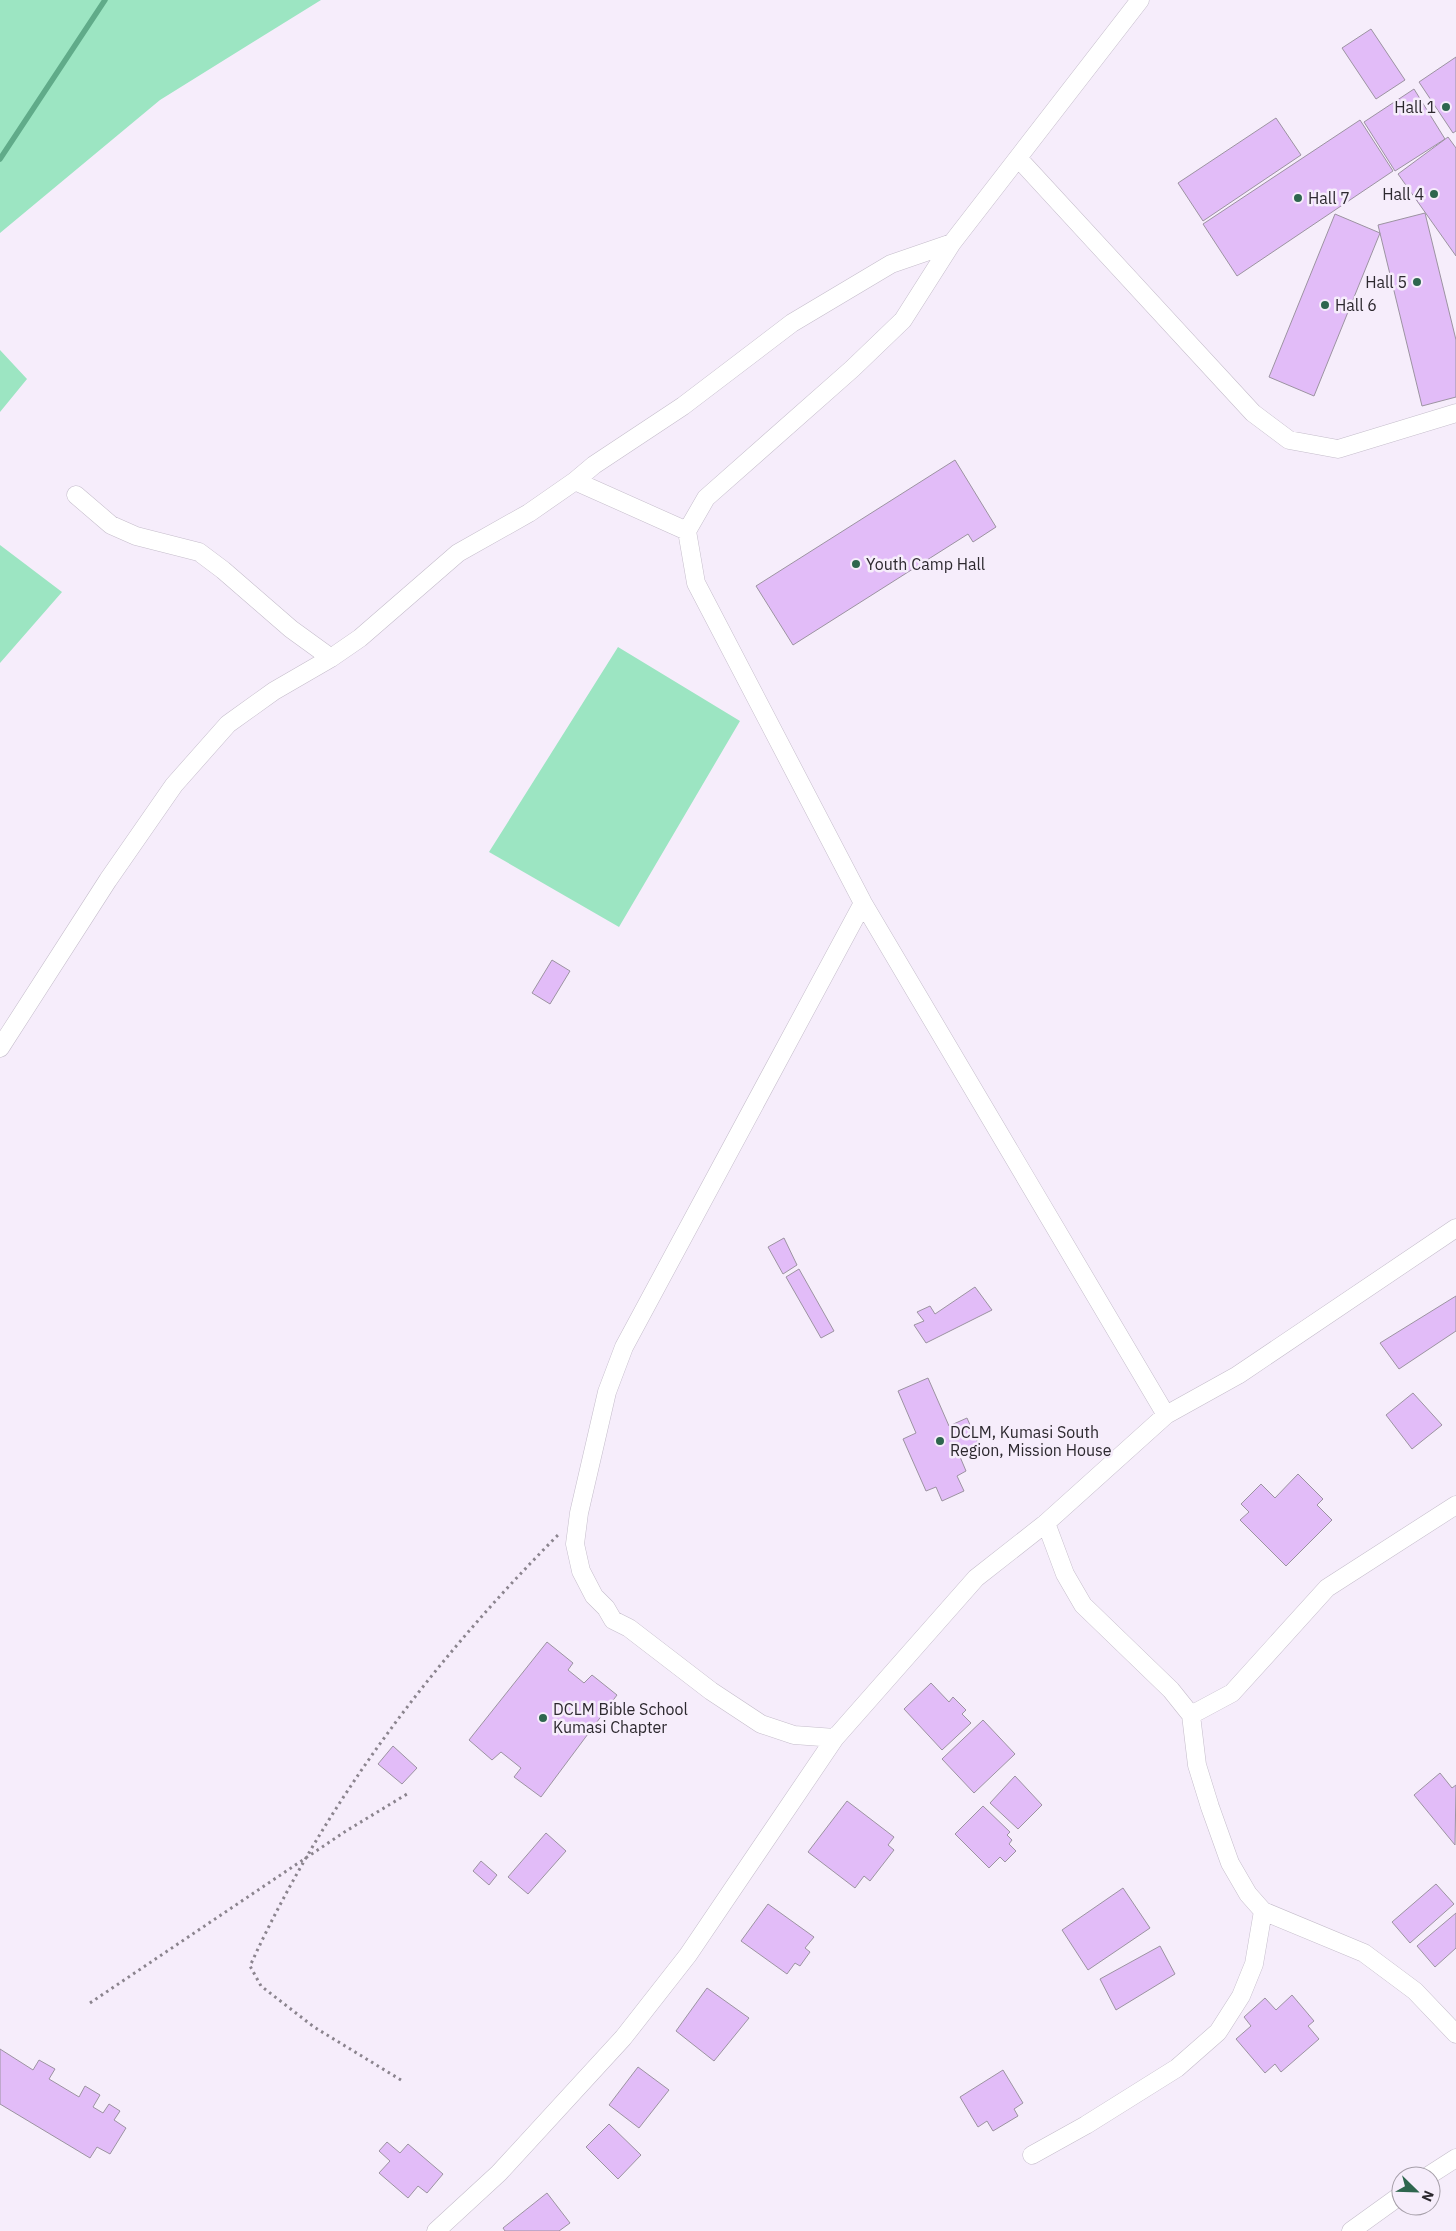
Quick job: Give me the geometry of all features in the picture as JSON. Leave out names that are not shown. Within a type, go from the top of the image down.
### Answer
[{"type":"street","points":[[1140,0],[952,243],[903,320],[852,369],[706,498],[687,531],[696,583],[863,903],[1166,1415]]},
{"type":"street","points":[[1018,158],[1253,413],[1289,440],[1338,449],[1456,412]]},
{"type":"street","points":[[0,1048],[108,880],[174,785],[228,724],[274,690],[331,658],[360,638],[458,553],[529,513],[575,481],[594,465],[683,406],[792,323],[891,264],[952,243]]},
{"type":"street","points":[[575,481],[687,531]]},
{"type":"street","points":[[76,494],[111,525],[136,536],[199,552],[223,570],[291,629],[331,658]]},
{"type":"street","points":[[835,1738],[794,1735],[761,1724],[711,1691],[629,1628],[613,1620],[606,1608],[594,1596],[581,1570],[575,1544],[579,1513],[607,1392],[624,1347],[863,903]]},
{"type":"street","points":[[436,2231],[500,2173],[623,2038],[688,1955],[835,1738],[976,1578],[1046,1523],[1166,1415],[1238,1375],[1456,1228]]},
{"type":"street","points":[[1191,1715],[1232,1693],[1327,1588],[1456,1505]]},
{"type":"street","points":[[1046,1523],[1065,1574],[1084,1605],[1171,1690],[1191,1715],[1197,1765],[1227,1853],[1248,1894],[1263,1911],[1364,1953],[1415,1990],[1456,2034]]},
{"type":"street","points":[[1032,2155],[1086,2125],[1177,2068],[1218,2032],[1241,1996],[1254,1964],[1263,1911]]},
{"type":"street","points":[[1441,2168],[1456,2158]]},
{"type":"street","points":[[1350,2231],[1391,2202]]},
{"type":"path","points":[[401,2080],[314,2027],[261,1986],[250,1966],[306,1858],[354,1779],[401,1715],[470,1630],[528,1565],[579,1513]]},
{"type":"path","points":[[90,2004],[306,1858],[407,1794]]},
{"type":"green space","points":[[0,0],[321,0],[160,100],[0,233]]},
{"type":"green space","points":[[0,350],[27,379],[0,412]]},
{"type":"green space","points":[[0,545],[62,592],[0,663]]},
{"type":"green space","points":[[618,647],[740,721],[619,927],[489,852]]},
{"type":"building","points":[[1371,29],[1405,80],[1376,99],[1342,48]]},
{"type":"building","name":"Hall 1","points":[[1456,57],[1456,131],[1453,133],[1419,82]]},
{"type":"building","points":[[1414,89],[1445,139],[1395,171],[1364,122]]},
{"type":"building","points":[[1276,118],[1301,155],[1203,221],[1178,183]]},
{"type":"building","name":"Hall 7","points":[[1360,120],[1393,171],[1237,276],[1203,224]]},
{"type":"building","name":"Hall 4","points":[[1448,137],[1456,148],[1456,256],[1398,174]]},
{"type":"building","name":"Hall 5","points":[[1425,213],[1456,340],[1456,397],[1422,406],[1378,225]]},
{"type":"building","name":"Hall 6","points":[[1335,214],[1380,233],[1314,396],[1269,377]]},
{"type":"building","name":"Youth Camp Hall","points":[[955,460],[996,527],[973,542],[968,534],[793,645],[756,586]]},
{"type":"building","points":[[552,960],[570,971],[550,1004],[532,993]]},
{"type":"building","points":[[784,1238],[797,1265],[783,1274],[768,1247]]},
{"type":"building","points":[[799,1269],[834,1331],[821,1338],[786,1277]]},
{"type":"building","points":[[975,1287],[992,1310],[926,1343],[914,1325],[924,1321],[917,1312],[930,1306],[935,1314]]},
{"type":"building","points":[[1456,1296],[1456,1331],[1399,1369],[1380,1343]]},
{"type":"building","name":"DCLM, Kumasi South Region, Mission House","points":[[928,1378],[949,1426],[967,1418],[978,1443],[958,1452],[966,1471],[957,1476],[964,1491],[942,1501],[936,1487],[926,1491],[903,1439],[916,1433],[898,1391]]},
{"type":"building","points":[[1413,1393],[1442,1425],[1412,1449],[1386,1415]]},
{"type":"building","points":[[1298,1474],[1323,1499],[1317,1505],[1332,1520],[1286,1566],[1240,1520],[1249,1512],[1241,1504],[1261,1484],[1275,1498]]},
{"type":"building","name":"DCLM Bible School Kumasi Chapter","points":[[547,1642],[573,1663],[568,1670],[584,1683],[592,1675],[617,1695],[541,1797],[514,1777],[521,1768],[501,1752],[492,1760],[469,1740]]},
{"type":"building","points":[[931,1683],[949,1702],[953,1697],[966,1710],[962,1714],[971,1723],[942,1750],[904,1709]]},
{"type":"building","points":[[983,1720],[1015,1754],[974,1793],[942,1759]]},
{"type":"building","points":[[393,1746],[417,1768],[402,1784],[378,1764]]},
{"type":"building","points":[[1440,1773],[1452,1788],[1456,1785],[1455,1845],[1414,1795]]},
{"type":"building","points":[[1015,1776],[1042,1805],[1018,1829],[990,1803]]},
{"type":"building","points":[[847,1801],[894,1837],[888,1845],[894,1850],[870,1881],[864,1876],[855,1888],[808,1852]]},
{"type":"building","points":[[983,1806],[1010,1832],[1007,1835],[1012,1840],[1009,1844],[1016,1851],[1005,1862],[1000,1857],[989,1868],[955,1834]]},
{"type":"building","points":[[546,1833],[566,1851],[528,1894],[508,1877]]},
{"type":"building","points":[[481,1861],[497,1875],[489,1885],[473,1871]]},
{"type":"building","points":[[1436,1884],[1454,1904],[1410,1943],[1392,1922]]},
{"type":"building","points":[[1123,1888],[1150,1928],[1088,1970],[1062,1930]]},
{"type":"building","points":[[768,1904],[814,1937],[805,1948],[810,1952],[800,1966],[795,1963],[787,1974],[741,1941]]},
{"type":"building","points":[[1456,1913],[1456,1948],[1435,1967],[1417,1946]]},
{"type":"building","points":[[1160,1946],[1175,1974],[1116,2010],[1100,1979]]},
{"type":"building","points":[[707,1988],[749,2018],[714,2061],[676,2031]]},
{"type":"building","points":[[1292,1995],[1314,2021],[1308,2026],[1319,2039],[1281,2072],[1275,2064],[1265,2073],[1236,2039],[1251,2026],[1244,2017],[1265,1998],[1276,2010]]},
{"type":"building","points":[[0,2049],[33,2070],[39,2060],[55,2069],[49,2079],[79,2097],[85,2086],[100,2095],[93,2107],[103,2113],[109,2104],[120,2111],[114,2120],[126,2128],[110,2154],[97,2147],[90,2158],[0,2104]]},
{"type":"building","points":[[638,2067],[669,2090],[639,2128],[609,2105]]},
{"type":"building","points":[[1003,2070],[1023,2103],[1014,2109],[1018,2116],[993,2131],[987,2121],[978,2127],[960,2097]]},
{"type":"building","points":[[609,2124],[641,2155],[618,2179],[586,2147]]},
{"type":"building","points":[[387,2142],[400,2153],[408,2144],[443,2174],[427,2193],[418,2186],[408,2198],[379,2173],[390,2161],[379,2151]]},
{"type":"building","points":[[547,2193],[570,2223],[559,2231],[505,2231],[503,2228]]},
{"type":"waterway","points":[[0,159],[105,0]]},
{"type":"place","name":"Hall 1","points":[[1446,107]]},
{"type":"place","name":"Hall 4","points":[[1434,194]]},
{"type":"place","name":"Hall 7","points":[[1298,198]]},
{"type":"place","name":"Hall 5","points":[[1417,282]]},
{"type":"place","name":"Hall 6","points":[[1325,305]]},
{"type":"place","name":"Youth Camp Hall","points":[[856,564]]},
{"type":"place","name":"DCLM, Kumasi South Region, Mission House","points":[[940,1441]]},
{"type":"place","name":"DCLM Bible School Kumasi Chapter","points":[[543,1718]]}]
